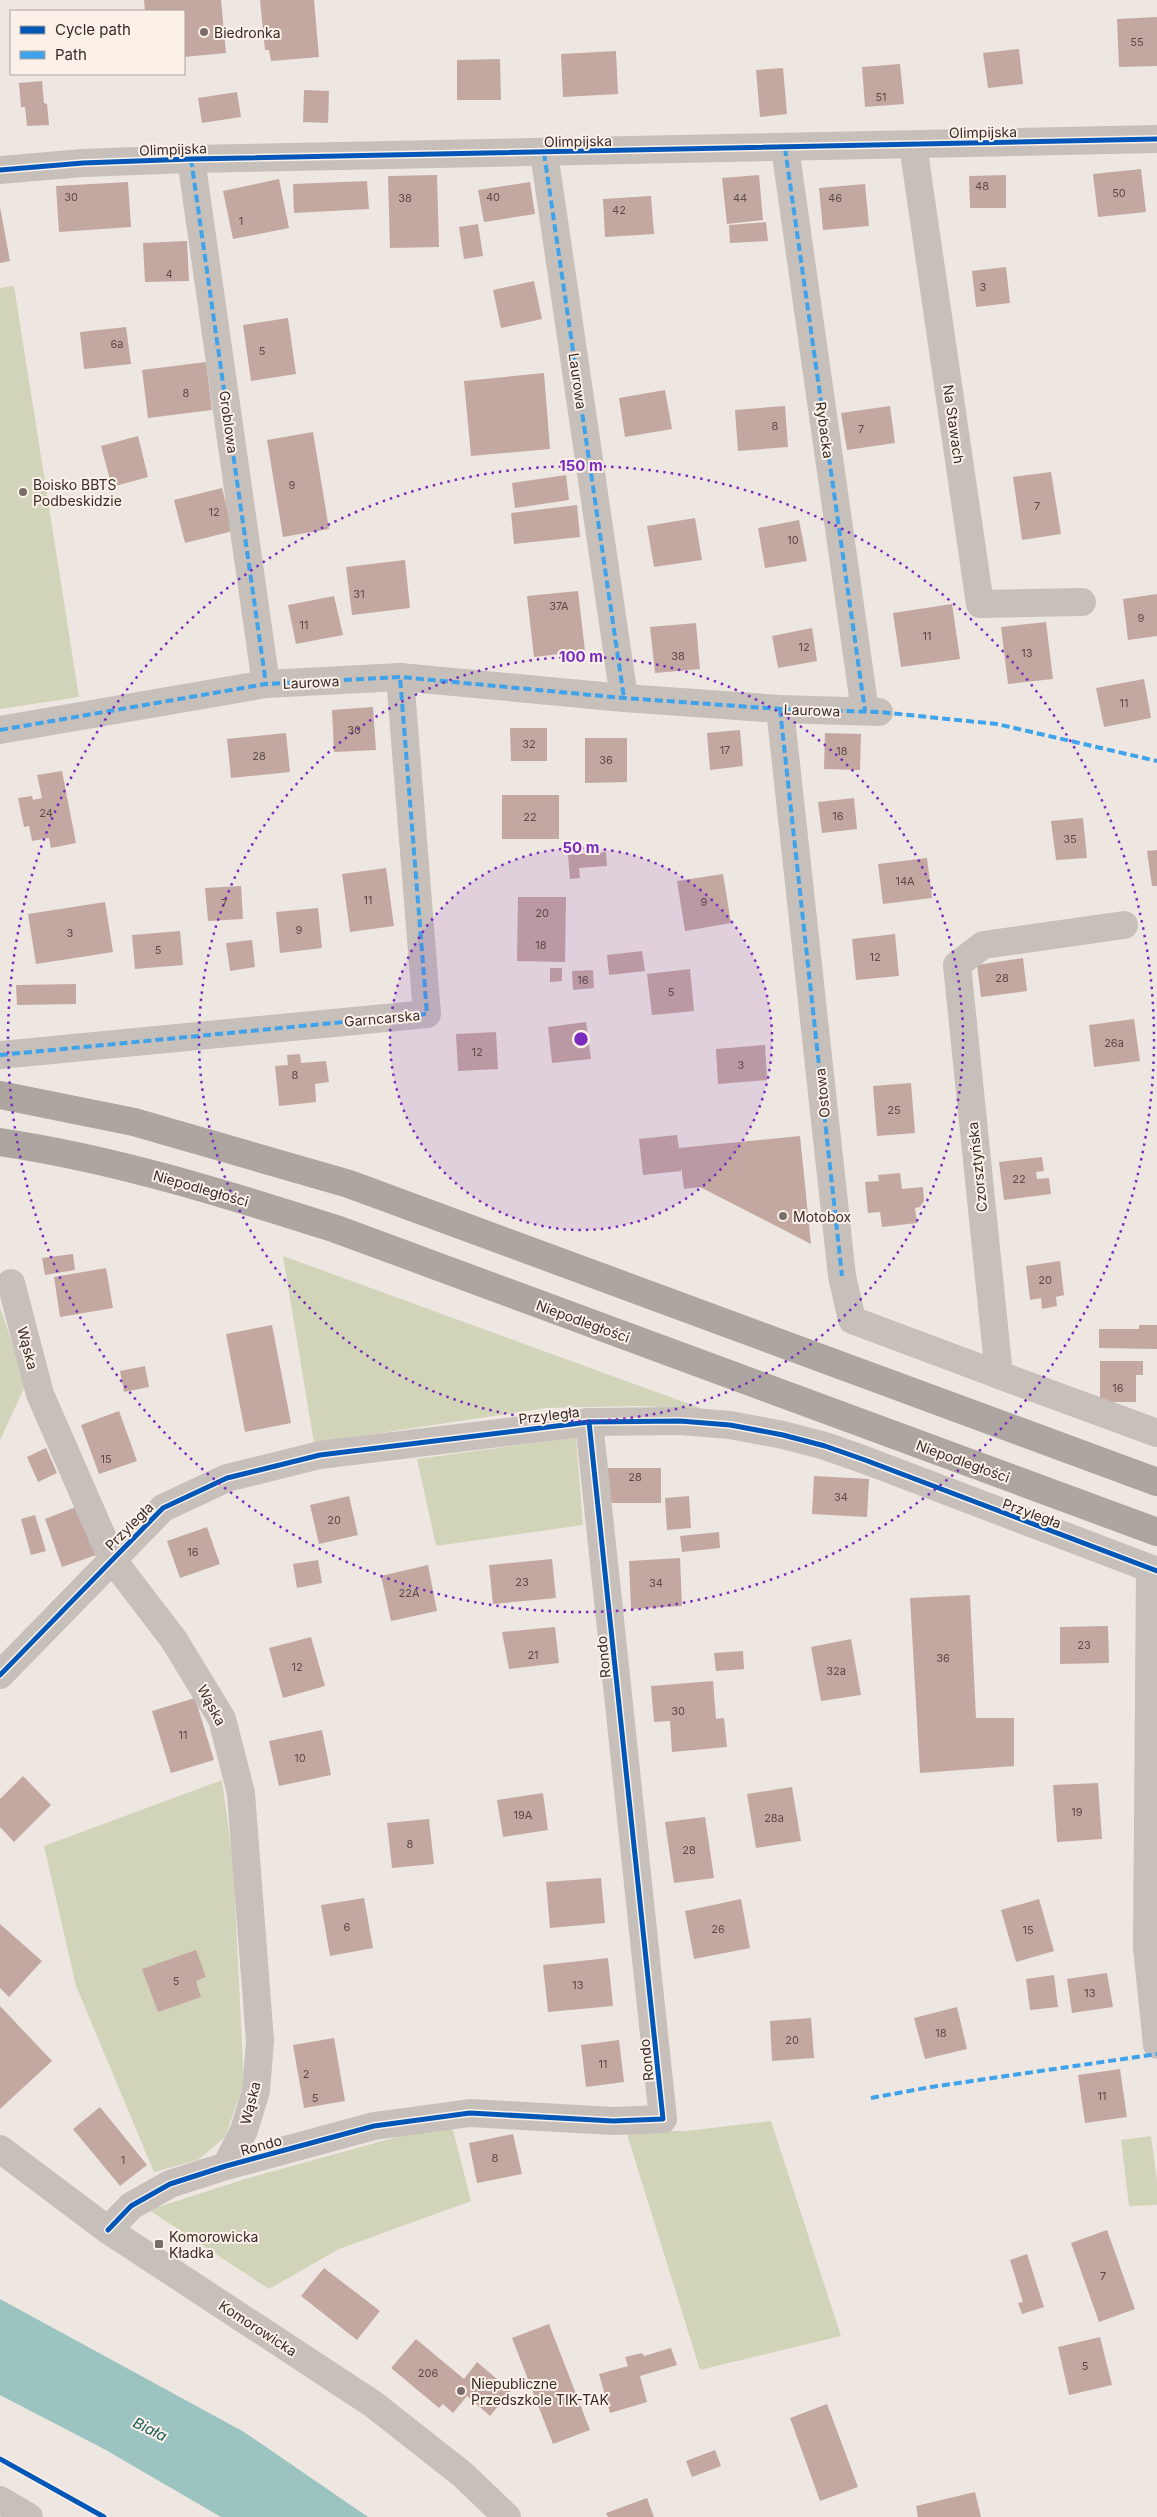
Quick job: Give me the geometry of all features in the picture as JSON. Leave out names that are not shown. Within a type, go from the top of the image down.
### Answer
[{"type":"highway","points":[[0,1095],[134,1122],[349,1184],[1157,1482]]},
{"type":"highway","name":"Niepodległości","points":[[0,1142],[119,1166],[224,1193],[336,1230],[1157,1532]]},
{"type":"street","name":"Olimpijska","points":[[0,170],[83,163],[191,159],[1157,139]]},
{"type":"street","name":"Na Stawach","points":[[913,145],[980,604],[1082,602]]},
{"type":"street","name":"Rybacka","points":[[785,148],[872,712]]},
{"type":"street","name":"Laurowa","points":[[544,153],[624,698]]},
{"type":"street","name":"Groblowa","points":[[191,159],[266,684]]},
{"type":"street","name":"Laurowa","points":[[0,730],[266,684],[400,677],[624,698],[780,709],[872,712]]},
{"type":"street","name":"Garncarska","points":[[0,1055],[427,1014],[400,677]]},
{"type":"street","name":"Ostowa","points":[[780,709],[842,1276],[852,1320],[999,1375]]},
{"type":"street","name":"Czorsztyńska","points":[[999,1375],[957,966],[983,945],[1124,925]]},
{"type":"street","name":"Wąska","points":[[10,1283],[40,1394],[112,1558],[174,1640],[222,1719],[241,1793],[260,2041],[256,2091],[244,2130],[226,2166]]},
{"type":"street","points":[[999,1375],[1157,1433]]},
{"type":"street","name":"Przyległa","points":[[0,1675],[162,1508],[227,1478],[320,1455],[589,1422],[696,1422],[730,1425],[792,1437],[857,1457],[1154,1570]]},
{"type":"street","name":"Rondo","points":[[108,2230],[131,2206],[170,2184],[226,2166],[374,2126],[470,2113],[613,2121],[663,2119],[589,1422]]},
{"type":"street","points":[[1154,1570],[1147,1947],[1157,2045]]},
{"type":"street","name":"Komorowicka","points":[[0,2150],[108,2230],[373,2404],[462,2474],[507,2517]]},
{"type":"street","points":[[0,2500],[29,2517]]},
{"type":"green space","name":"Boisko BBTS Podbeskidzie","points":[[14,286],[79,697],[0,709],[0,288]]},
{"type":"green space","points":[[283,1256],[703,1409],[639,1406],[546,1408],[314,1443]]},
{"type":"green space","points":[[0,1307],[26,1384],[0,1440]]},
{"type":"green space","points":[[576,1437],[583,1525],[436,1546],[417,1459]]},
{"type":"green space","points":[[222,1780],[233,1860],[244,2083],[225,2137],[198,2160],[154,2172],[76,1986],[44,1846]]},
{"type":"green space","points":[[771,2121],[841,2336],[700,2370],[626,2131],[686,2131]]},
{"type":"green space","points":[[451,2122],[471,2201],[339,2249],[269,2289],[149,2210],[245,2179]]},
{"type":"green space","points":[[1151,2136],[1157,2181],[1157,2205],[1129,2206],[1121,2140]]},
{"type":"water","name":"Biała","points":[[0,2299],[244,2432],[368,2517],[221,2517],[104,2449],[0,2395]]},
{"type":"building","name":"Biedronka","points":[[144,0],[221,0],[226,53],[185,57],[185,10],[145,10]]},
{"type":"building","points":[[260,0],[314,0],[319,57],[271,61],[269,50],[265,50]]},
{"type":"building","points":[[1157,17],[1157,66],[1119,67],[1117,19]]},
{"type":"building","points":[[1019,49],[1023,84],[988,88],[983,53]]},
{"type":"building","points":[[616,51],[618,94],[563,97],[561,54]]},
{"type":"building","points":[[500,59],[501,100],[457,100],[457,60]]},
{"type":"building","points":[[900,64],[904,104],[865,107],[862,67]]},
{"type":"building","points":[[783,68],[787,114],[760,117],[756,70]]},
{"type":"building","points":[[42,81],[49,125],[27,126],[25,107],[21,107],[19,83]]},
{"type":"building","points":[[304,90],[329,91],[328,123],[303,122]]},
{"type":"building","points":[[237,92],[241,117],[202,123],[198,98]]},
{"type":"building","points":[[1141,169],[1146,212],[1098,217],[1093,174]]},
{"type":"building","points":[[437,175],[439,247],[390,248],[388,176]]},
{"type":"building","points":[[759,175],[763,220],[727,224],[722,178]]},
{"type":"building","points":[[1006,175],[1006,208],[970,208],[969,176]]},
{"type":"building","points":[[279,179],[289,228],[233,239],[223,191]]},
{"type":"building","points":[[367,181],[369,209],[294,213],[293,184]]},
{"type":"building","points":[[128,182],[131,227],[59,232],[56,186]]},
{"type":"building","points":[[530,182],[535,214],[484,222],[478,190]]},
{"type":"building","points":[[865,184],[869,226],[823,230],[819,188]]},
{"type":"building","points":[[651,196],[654,234],[605,237],[603,199]]},
{"type":"building","points":[[0,207],[10,261],[0,263]]},
{"type":"building","points":[[766,222],[768,241],[730,243],[729,225]]},
{"type":"building","points":[[478,224],[483,256],[464,259],[459,227]]},
{"type":"building","points":[[187,241],[189,281],[145,282],[143,243]]},
{"type":"building","points":[[1006,267],[1010,303],[976,307],[972,271]]},
{"type":"building","points":[[534,281],[542,319],[501,328],[493,290]]},
{"type":"building","points":[[288,318],[296,374],[251,381],[243,325]]},
{"type":"building","points":[[126,327],[131,364],[84,369],[80,332]]},
{"type":"building","points":[[206,362],[212,410],[148,418],[142,370]]},
{"type":"building","points":[[544,373],[550,449],[471,456],[464,381]]},
{"type":"building","points":[[665,390],[672,429],[625,437],[619,398]]},
{"type":"building","points":[[785,406],[788,447],[738,451],[735,410]]},
{"type":"building","points":[[890,406],[895,443],[847,450],[841,413]]},
{"type":"building","points":[[313,432],[329,529],[283,537],[267,440]]},
{"type":"building","points":[[138,436],[148,477],[112,487],[101,446]]},
{"type":"building","points":[[1051,472],[1061,534],[1022,540],[1013,477]]},
{"type":"building","points":[[566,475],[569,500],[515,508],[512,483]]},
{"type":"building","points":[[222,488],[233,531],[185,543],[174,500]]},
{"type":"building","points":[[577,505],[580,537],[514,544],[511,513]]},
{"type":"building","points":[[695,518],[702,560],[654,567],[647,526]]},
{"type":"building","points":[[799,520],[807,561],[765,568],[758,528]]},
{"type":"building","points":[[405,560],[410,608],[352,615],[346,567]]},
{"type":"building","points":[[578,591],[585,651],[534,657],[527,596]]},
{"type":"building","points":[[1157,594],[1157,636],[1128,640],[1123,599]]},
{"type":"building","points":[[334,596],[343,635],[296,644],[288,605]]},
{"type":"building","points":[[952,604],[960,659],[901,667],[893,613]]},
{"type":"building","points":[[1046,622],[1053,679],[1008,684],[1001,627]]},
{"type":"building","points":[[696,623],[700,669],[655,673],[650,627]]},
{"type":"building","points":[[812,628],[817,661],[778,668],[772,636]]},
{"type":"building","points":[[1144,679],[1151,718],[1104,727],[1096,688]]},
{"type":"building","points":[[373,707],[376,750],[334,752],[332,710]]},
{"type":"building","points":[[510,728],[547,728],[547,761],[511,761]]},
{"type":"building","points":[[740,730],[743,766],[710,770],[707,733]]},
{"type":"building","points":[[286,733],[290,772],[231,778],[227,739]]},
{"type":"building","points":[[825,733],[861,734],[860,770],[824,769]]},
{"type":"building","points":[[585,738],[627,738],[627,782],[585,783]]},
{"type":"building","points":[[62,771],[76,843],[51,848],[49,838],[32,841],[29,826],[24,827],[18,798],[32,796],[33,800],[42,798],[37,775]]},
{"type":"building","points":[[502,795],[559,795],[559,839],[502,839]]},
{"type":"building","points":[[854,798],[857,829],[822,833],[818,802]]},
{"type":"building","points":[[1083,818],[1087,858],[1056,860],[1051,821]]},
{"type":"building","points":[[1157,850],[1157,886],[1152,886],[1147,851]]},
{"type":"building","points":[[606,852],[607,866],[579,868],[580,878],[570,879],[568,855]]},
{"type":"building","points":[[927,858],[932,898],[883,904],[878,864]]},
{"type":"building","points":[[386,868],[394,926],[350,932],[342,874]]},
{"type":"building","points":[[723,874],[731,923],[685,931],[677,881]]},
{"type":"building","points":[[241,886],[243,919],[208,921],[205,888]]},
{"type":"building","points":[[518,897],[566,897],[565,962],[517,961]]},
{"type":"building","points":[[105,902],[113,952],[36,964],[28,914]]},
{"type":"building","points":[[318,908],[322,948],[280,953],[276,912]]},
{"type":"building","points":[[180,931],[183,965],[135,969],[132,935]]},
{"type":"building","points":[[895,934],[899,976],[856,980],[852,939]]},
{"type":"building","points":[[252,940],[255,967],[230,971],[226,943]]},
{"type":"building","points":[[642,951],[645,971],[609,975],[607,955]]},
{"type":"building","points":[[1023,958],[1027,991],[981,997],[977,965]]},
{"type":"building","points":[[550,968],[562,968],[562,981],[550,982]]},
{"type":"building","points":[[690,969],[694,1011],[652,1015],[647,974]]},
{"type":"building","points":[[593,970],[594,988],[573,990],[572,971]]},
{"type":"building","points":[[76,984],[76,1004],[17,1005],[16,985]]},
{"type":"building","points":[[1134,1019],[1140,1061],[1094,1067],[1089,1025]]},
{"type":"building","points":[[586,1022],[591,1059],[552,1063],[548,1027]]},
{"type":"building","points":[[496,1032],[498,1069],[458,1071],[456,1034]]},
{"type":"building","points":[[765,1045],[767,1080],[718,1084],[716,1049]]},
{"type":"building","points":[[300,1054],[301,1063],[326,1061],[329,1082],[315,1084],[316,1102],[279,1106],[275,1066],[288,1065],[287,1055]]},
{"type":"building","points":[[911,1083],[915,1133],[877,1136],[873,1086]]},
{"type":"building","name":"Motobox","points":[[677,1135],[679,1148],[800,1136],[811,1244],[700,1187],[684,1189],[681,1165],[681,1171],[643,1175],[639,1139]]},
{"type":"building","points":[[1042,1157],[1044,1171],[1036,1172],[1037,1179],[1049,1178],[1051,1194],[1004,1200],[999,1162]]},
{"type":"building","points":[[900,1173],[902,1189],[923,1187],[924,1201],[920,1207],[915,1208],[917,1223],[882,1227],[880,1212],[868,1213],[865,1182],[879,1181],[878,1175]]},
{"type":"building","points":[[73,1254],[75,1270],[45,1275],[42,1258]]},
{"type":"building","points":[[1060,1261],[1064,1295],[1056,1297],[1057,1306],[1042,1309],[1041,1298],[1030,1300],[1026,1266]]},
{"type":"building","points":[[106,1268],[113,1308],[60,1317],[54,1277]]},
{"type":"building","points":[[272,1325],[291,1423],[245,1432],[226,1334]]},
{"type":"building","points":[[1139,1325],[1157,1325],[1157,1349],[1099,1348],[1099,1329],[1139,1329]]},
{"type":"building","points":[[1100,1361],[1143,1361],[1143,1375],[1136,1375],[1136,1402],[1100,1402]]},
{"type":"building","points":[[145,1366],[149,1387],[124,1392],[120,1371]]},
{"type":"building","points":[[119,1411],[137,1461],[99,1474],[81,1425]]},
{"type":"building","points":[[46,1448],[57,1473],[38,1482],[27,1457]]},
{"type":"building","points":[[607,1468],[661,1468],[661,1503],[607,1503]]},
{"type":"building","points":[[814,1476],[869,1479],[867,1517],[812,1514]]},
{"type":"building","points":[[349,1496],[358,1535],[319,1544],[310,1505]]},
{"type":"building","points":[[689,1496],[691,1528],[667,1530],[665,1498]]},
{"type":"building","points":[[81,1505],[99,1554],[62,1567],[45,1519]]},
{"type":"building","points":[[35,1515],[46,1551],[31,1555],[21,1519]]},
{"type":"building","points":[[207,1527],[220,1564],[180,1578],[167,1541]]},
{"type":"building","points":[[719,1532],[720,1548],[682,1552],[680,1536]]},
{"type":"building","points":[[680,1558],[682,1606],[631,1609],[629,1561]]},
{"type":"building","points":[[552,1559],[556,1598],[493,1604],[489,1565]]},
{"type":"building","points":[[318,1560],[322,1583],[297,1588],[293,1564]]},
{"type":"building","points":[[428,1565],[437,1611],[391,1621],[381,1576]]},
{"type":"building","points":[[970,1595],[976,1718],[1014,1718],[1014,1766],[920,1773],[910,1598]]},
{"type":"building","points":[[1108,1626],[1109,1663],[1060,1664],[1060,1627]]},
{"type":"building","points":[[555,1627],[559,1663],[509,1669],[502,1632]]},
{"type":"building","points":[[311,1637],[325,1686],[283,1698],[269,1648]]},
{"type":"building","points":[[851,1639],[861,1695],[821,1701],[811,1647]]},
{"type":"building","points":[[743,1651],[744,1669],[716,1671],[714,1653]]},
{"type":"building","points":[[713,1681],[716,1719],[724,1718],[727,1747],[672,1752],[670,1721],[654,1722],[651,1686]]},
{"type":"building","points":[[195,1698],[214,1760],[171,1773],[152,1711]]},
{"type":"building","points":[[322,1730],[331,1775],[279,1786],[269,1741]]},
{"type":"building","points":[[23,1776],[51,1805],[14,1842],[0,1827],[0,1799]]},
{"type":"building","points":[[1098,1783],[1102,1839],[1057,1842],[1053,1785]]},
{"type":"building","points":[[792,1787],[801,1841],[756,1848],[747,1794]]},
{"type":"building","points":[[543,1793],[548,1830],[503,1837],[497,1800]]},
{"type":"building","points":[[705,1817],[714,1878],[674,1883],[665,1822]]},
{"type":"building","points":[[429,1819],[434,1864],[392,1868],[387,1823]]},
{"type":"building","points":[[601,1878],[605,1923],[550,1928],[546,1882]]},
{"type":"building","points":[[364,1898],[373,1948],[330,1956],[321,1905]]},
{"type":"building","points":[[741,1899],[750,1948],[694,1959],[685,1911]]},
{"type":"building","points":[[1039,1899],[1054,1951],[1016,1962],[1001,1910]]},
{"type":"building","points":[[0,1924],[42,1961],[9,1997],[0,1988]]},
{"type":"building","points":[[196,1950],[206,1977],[196,1981],[201,1997],[158,2012],[142,1969]]},
{"type":"building","points":[[608,1958],[613,2006],[548,2012],[543,1965]]},
{"type":"building","points":[[1107,1973],[1113,2007],[1072,2013],[1067,1979]]},
{"type":"building","points":[[1054,1975],[1058,2007],[1030,2010],[1026,1979]]},
{"type":"building","points":[[0,2006],[52,2061],[0,2109]]},
{"type":"building","points":[[957,2007],[967,2049],[925,2059],[914,2018]]},
{"type":"building","points":[[811,2018],[814,2058],[772,2061],[770,2021]]},
{"type":"building","points":[[334,2038],[345,2101],[304,2108],[293,2045]]},
{"type":"building","points":[[619,2040],[624,2082],[586,2087],[581,2045]]},
{"type":"building","points":[[1120,2069],[1127,2117],[1085,2123],[1078,2075]]},
{"type":"building","points":[[100,2107],[147,2165],[120,2186],[73,2129]]},
{"type":"building","points":[[513,2134],[522,2174],[477,2183],[469,2143]]},
{"type":"building","points":[[1107,2230],[1135,2309],[1099,2322],[1071,2243]]},
{"type":"building","points":[[1027,2254],[1044,2307],[1022,2314],[1018,2303],[1023,2302],[1010,2260]]},
{"type":"building","points":[[324,2268],[380,2311],[357,2340],[301,2296]]},
{"type":"building","points":[[549,2324],[590,2430],[553,2444],[512,2338]]},
{"type":"building","points":[[1100,2337],[1112,2385],[1069,2395],[1058,2347]]},
{"type":"building","points":[[416,2339],[464,2379],[477,2362],[511,2391],[490,2416],[467,2396],[453,2413],[443,2404],[439,2408],[391,2368]]},
{"type":"building","points":[[671,2348],[677,2365],[640,2376],[647,2402],[610,2413],[599,2374],[628,2366],[625,2357],[642,2353],[644,2356]]},
{"type":"building","points":[[827,2404],[858,2487],[820,2501],[790,2418]]},
{"type":"building","points":[[715,2450],[721,2466],[692,2477],[686,2461]]},
{"type":"building","points":[[975,2492],[981,2517],[918,2517],[916,2506]]},
{"type":"building","points":[[647,2498],[654,2517],[608,2517],[606,2513]]},
{"type":"marked path","points":[[785,148],[865,711]]},
{"type":"marked path","points":[[544,153],[624,698]]},
{"type":"marked path","points":[[191,159],[266,684]]},
{"type":"marked path","points":[[0,730],[266,684],[400,677],[624,698],[780,709],[879,712],[997,724],[1157,761]]},
{"type":"marked path","points":[[0,1055],[427,1014],[400,677]]},
{"type":"marked path","points":[[780,709],[842,1276]]},
{"type":"marked path","points":[[871,2098],[931,2087],[1157,2054]]},
{"type":"cycle path","points":[[0,170],[83,163],[191,159],[1157,139]]},
{"type":"cycle path","points":[[0,1675],[163,1508],[227,1478],[320,1455],[589,1422],[680,1421],[730,1425],[783,1435],[825,1446],[1157,1571]]},
{"type":"cycle path","points":[[108,2230],[131,2206],[170,2184],[226,2166],[374,2126],[470,2113],[613,2121],[663,2119],[589,1422]]},
{"type":"cycle path","points":[[0,2459],[104,2517]]},
{"type":"place","name":"Biedronka","points":[[204,32]]},
{"type":"place","name":"Boisko BBTS Podbeskidzie","points":[[23,492]]},
{"type":"place","name":"Motobox","points":[[783,1216]]},
{"type":"place","name":"Komorowicka Kładka","points":[[159,2244]]},
{"type":"place","name":"Niepubliczne Przedszkole TIK-TAK","points":[[461,2391]]}]
